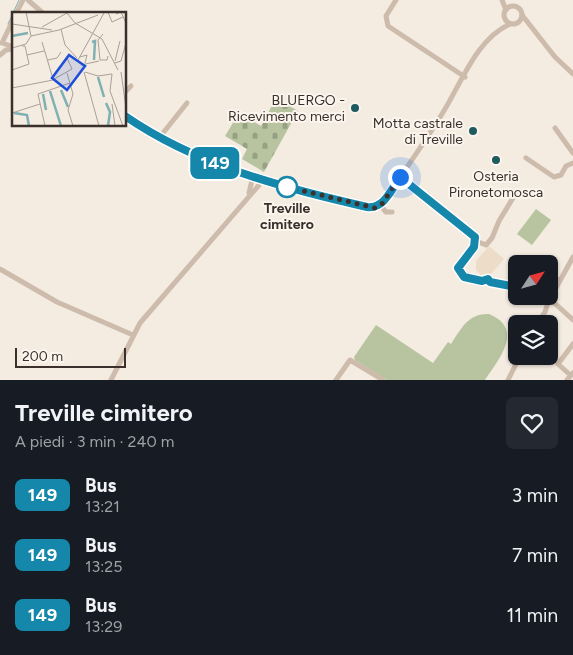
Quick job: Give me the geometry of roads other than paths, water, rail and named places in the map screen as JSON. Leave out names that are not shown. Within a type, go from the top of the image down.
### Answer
[{"type":"street","points":[[17,12],[23,0]]},
{"type":"street","points":[[28,0],[42,12]]},
{"type":"street","points":[[396,0],[386,16],[388,26],[465,77]]},
{"type":"street","points":[[503,0],[512,6],[518,7],[531,28],[573,74]]},
{"type":"street","points":[[503,0],[505,13],[510,24]]},
{"type":"street","points":[[378,206],[400,177],[465,77],[480,50],[499,29],[505,13],[512,6]]},
{"type":"street","points":[[518,23],[522,15]]},
{"type":"street","points":[[2,46],[12,22]]},
{"type":"street","points":[[499,29],[518,23],[531,28]]},
{"type":"street","points":[[126,91],[131,86]]},
{"type":"street","points":[[159,138],[187,104]]},
{"type":"street","points":[[126,117],[159,138],[258,182]]},
{"type":"street","points":[[555,128],[573,153]]},
{"type":"street","points":[[526,158],[554,177],[561,175],[566,166],[573,163]]},
{"type":"street","points":[[239,172],[251,182],[273,184],[378,206],[386,212],[392,212]]},
{"type":"street","points":[[400,177],[473,235],[476,241],[486,245],[492,238],[499,220],[516,192]]},
{"type":"street","points":[[249,194],[251,182]]},
{"type":"street","points":[[111,380],[140,323],[258,182]]},
{"type":"street","points":[[476,241],[458,268],[460,274],[466,278],[508,286]]},
{"type":"street","points":[[558,281],[573,257]]},
{"type":"street","points":[[0,269],[57,302],[133,335]]},
{"type":"street","points":[[555,305],[573,320]]},
{"type":"street","points":[[567,380],[570,373],[558,364],[573,344]]},
{"type":"street","points":[[336,380],[350,360],[383,380]]},
{"type":"street","points":[[508,380],[516,365]]},
{"type":"waterway","points":[[14,12],[19,0]]},
{"type":"waterway","points":[[8,24],[12,15]]},
{"type":"place","name":"BLUERGO - Ricevimento merci","points":[[355,108]]},
{"type":"place","name":"Motta castrale di Treville","points":[[473,131]]},
{"type":"place","name":"Osteria Pironetomosca","points":[[496,160]]},
{"type":"place","name":"Treville cimitero","points":[[287,187]]}]
